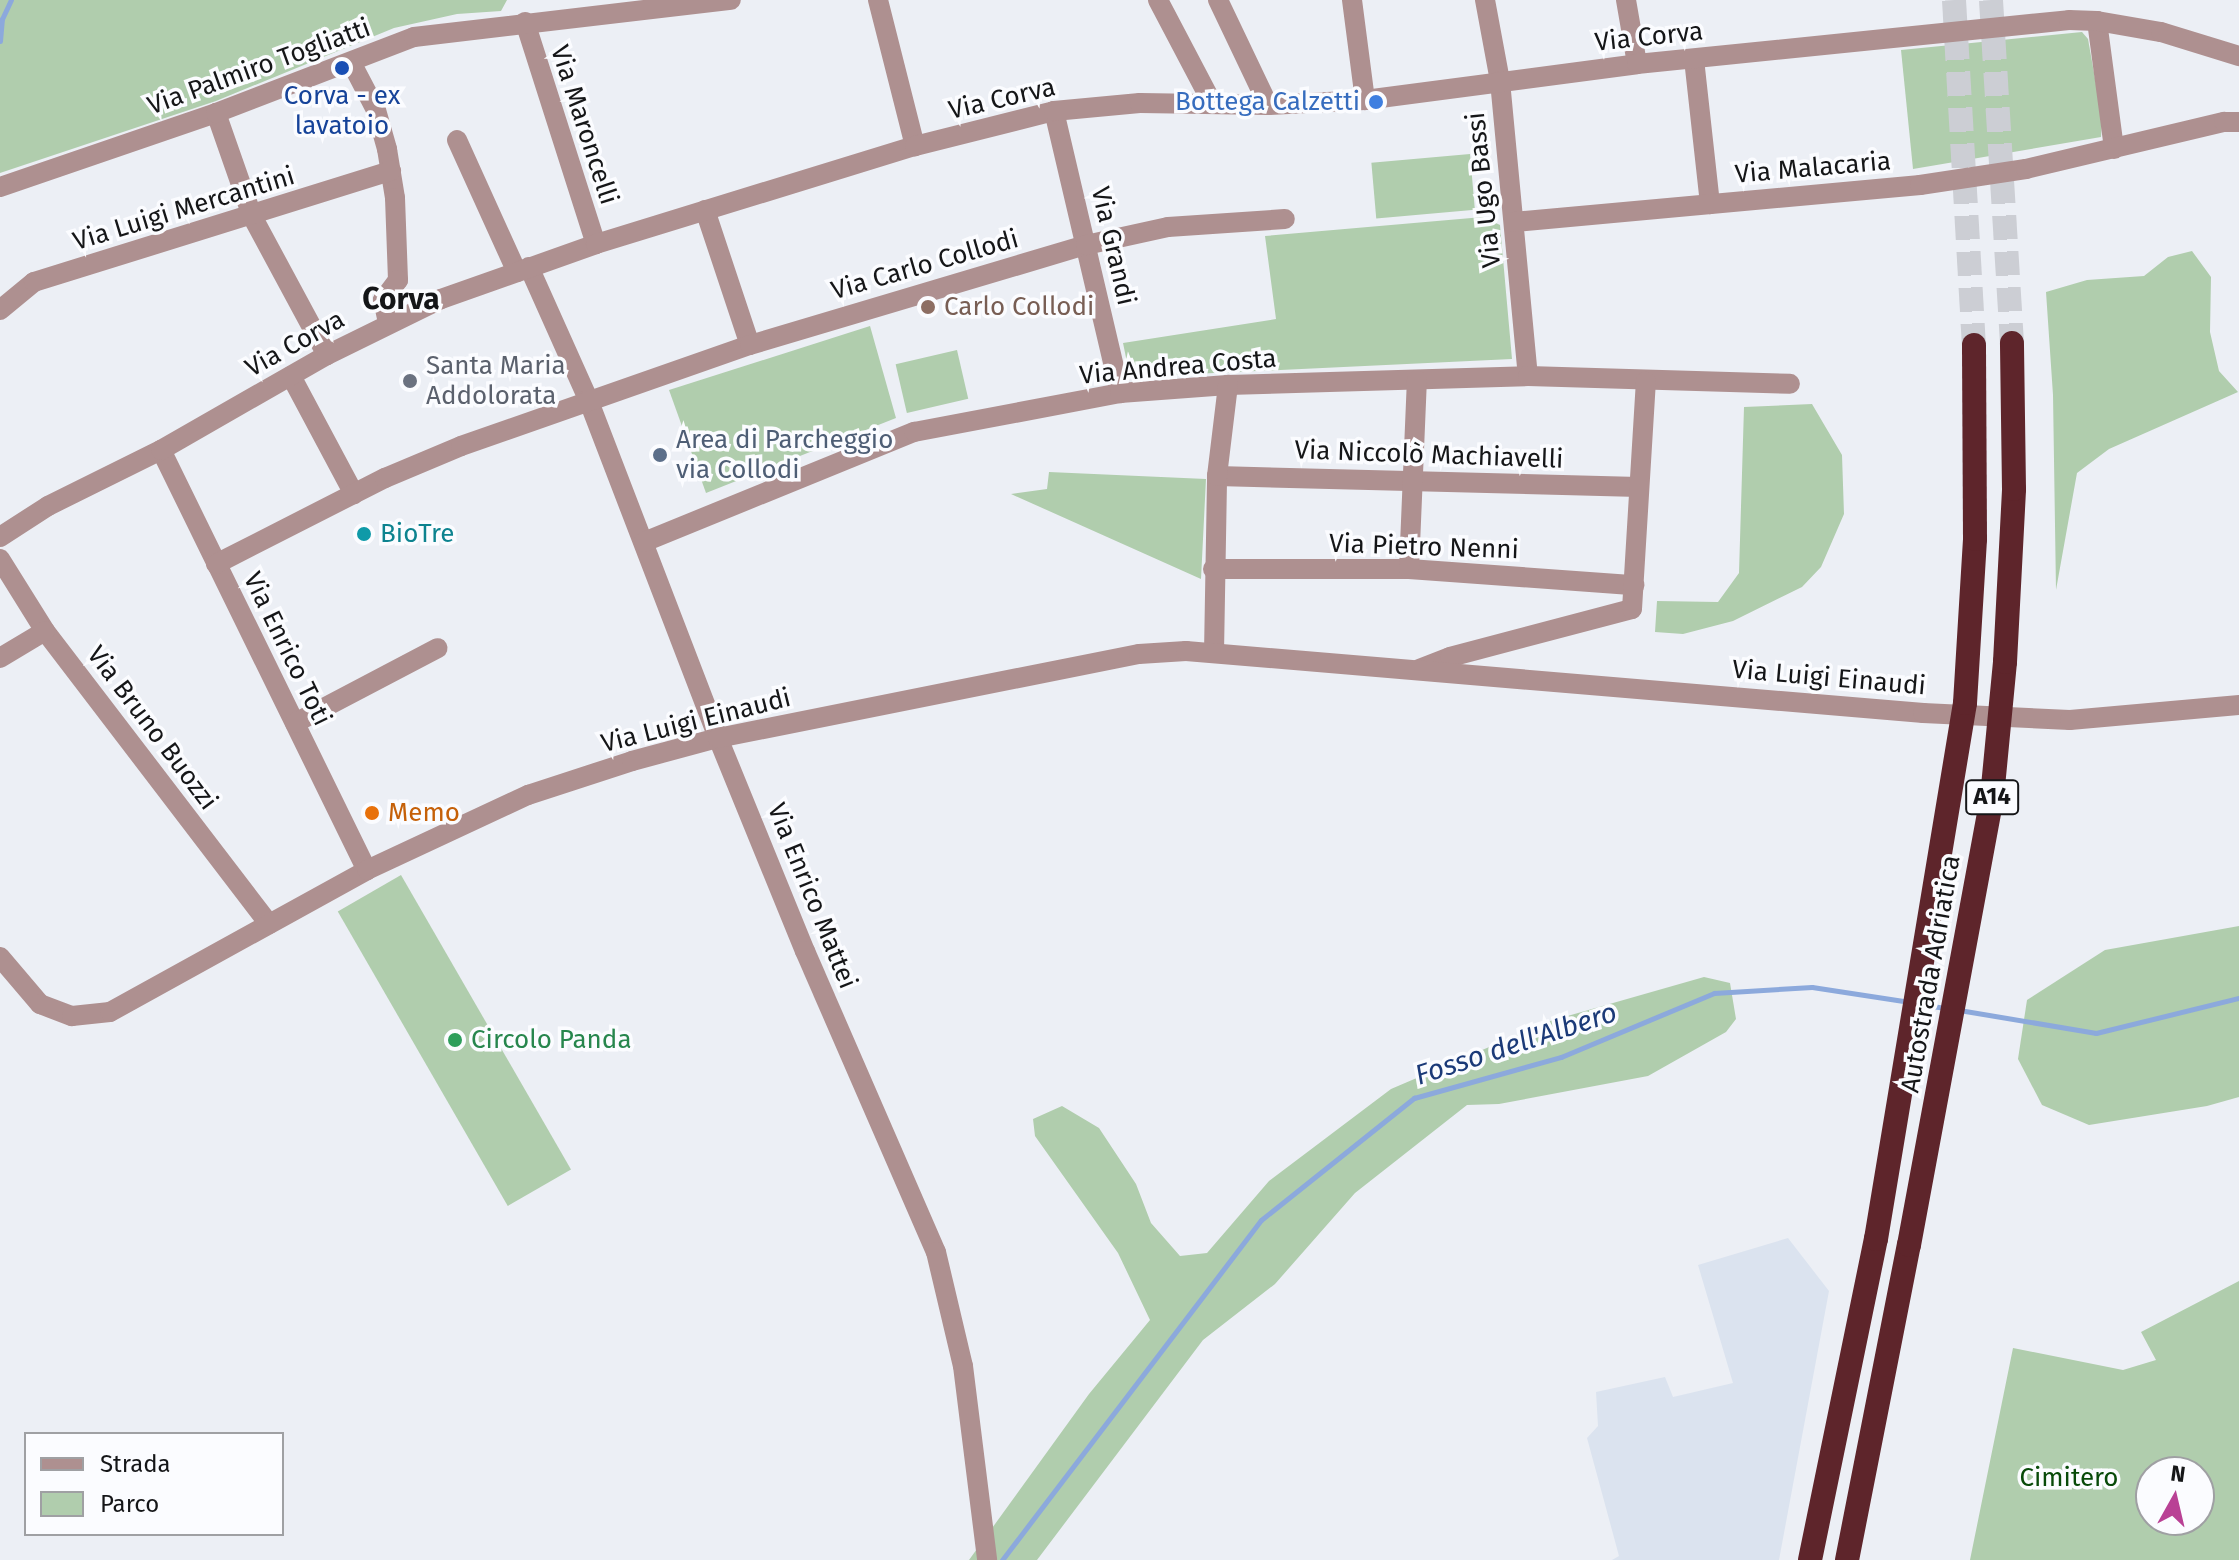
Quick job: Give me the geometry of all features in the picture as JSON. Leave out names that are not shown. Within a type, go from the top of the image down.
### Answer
[{"type":"highway","name":"Autostrada Adriatica","points":[[1847,1560],[1992,797],[2005,662],[2014,489],[2012,343]]},
{"type":"highway","name":"Autostrada Adriatica","points":[[1810,1560],[1876,1239],[1965,703],[1975,539],[1974,345]]},
{"type":"street","name":"Via Palmiro Togliatti","points":[[0,187],[216,113],[414,37],[731,0]]},
{"type":"street","points":[[878,0],[915,146]]},
{"type":"street","points":[[1158,0],[1212,103]]},
{"type":"street","points":[[1218,0],[1268,105]]},
{"type":"street","points":[[1352,0],[1365,100]]},
{"type":"street","name":"Via Ugo Bassi","points":[[1485,0],[1500,81],[1528,376]]},
{"type":"street","points":[[1626,0],[1637,64]]},
{"type":"street","name":"Via Corva","points":[[0,537],[48,506],[161,450],[327,355],[421,307],[596,244],[705,210],[915,146],[1054,111],[1140,103],[1268,105],[1365,100],[1637,64],[2069,20],[2097,21],[2161,32],[2239,56]]},
{"type":"street","points":[[2097,21],[2114,149]]},
{"type":"street","name":"Via Maroncelli","points":[[525,22],[596,244]]},
{"type":"street","points":[[1694,59],[1710,204]]},
{"type":"street","points":[[351,62],[376,110],[391,171],[398,280],[421,307]]},
{"type":"street","name":"Via Grandi","points":[[1054,111],[1120,393]]},
{"type":"street","points":[[216,113],[252,216],[327,355]]},
{"type":"street","name":"Via Malacaria","points":[[1514,222],[1920,185],[2026,169],[2224,122],[2239,122]]},
{"type":"street","name":"Via Enrico Mattei","points":[[457,140],[588,399],[718,738],[805,951],[936,1252],[963,1366],[987,1560]]},
{"type":"street","name":"Via Luigi Mercantini","points":[[0,310],[34,282],[391,171]]},
{"type":"street","points":[[705,210],[750,345]]},
{"type":"street","name":"Via Carlo Collodi","points":[[216,564],[354,494],[461,446],[588,399],[750,345],[1086,245],[1168,227],[1285,219]]},
{"type":"street","points":[[388,323],[383,300],[398,280]]},
{"type":"street","points":[[291,376],[354,494]]},
{"type":"street","name":"Via Andrea Costa","points":[[644,542],[914,432],[1120,393],[1228,385],[1528,376],[1790,384]]},
{"type":"street","points":[[1409,569],[1417,380]]},
{"type":"street","points":[[1634,585],[1646,381]]},
{"type":"street","points":[[1214,653],[1213,569],[1217,476],[1228,385]]},
{"type":"street","name":"Via Enrico Toti","points":[[161,450],[367,870]]},
{"type":"street","name":"Via Niccolò Machiavelli","points":[[1217,476],[1639,487]]},
{"type":"street","name":"Via Bruno Buozzi","points":[[0,559],[45,631],[269,924]]},
{"type":"street","name":"Via Pietro Nenni","points":[[1213,569],[1409,569],[1634,585]]},
{"type":"street","name":"Via Luigi Einaudi","points":[[1416,670],[1450,657],[1632,609],[1634,585]]},
{"type":"street","points":[[0,658],[45,631]]},
{"type":"street","points":[[295,723],[438,648]]},
{"type":"street","name":"Via Luigi Einaudi","points":[[0,957],[40,1004],[72,1016],[110,1012],[367,870],[528,795],[632,761],[718,738],[1139,654],[1214,653],[1923,713],[2070,720],[2239,705]]},
{"type":"shaded area","points":[[1788,1238],[1829,1291],[1779,1560],[1612,1560],[1619,1556],[1587,1438],[1598,1426],[1596,1392],[1665,1377],[1673,1397],[1733,1383],[1698,1265]]},
{"type":"green space","points":[[0,0],[507,0],[501,11],[457,14],[394,28],[216,101],[0,173]]},
{"type":"green space","points":[[2082,32],[2088,39],[2102,118],[2101,137],[1913,169],[1901,50]]},
{"type":"green space","points":[[1470,154],[1475,210],[1376,218],[1371,163]]},
{"type":"green space","points":[[1483,217],[1500,225],[1512,359],[1130,377],[1123,343],[1276,319],[1265,236]]},
{"type":"green space","points":[[2192,251],[2211,277],[2210,332],[2219,371],[2238,392],[2109,449],[2077,473],[2056,590],[2053,395],[2046,292],[2087,280],[2144,276],[2168,257]]},
{"type":"green space","points":[[870,326],[896,418],[706,493],[669,390]]},
{"type":"green space","points":[[957,350],[968,399],[907,413],[896,364]]},
{"type":"green space","points":[[1812,404],[1842,455],[1844,514],[1821,567],[1802,587],[1733,621],[1683,634],[1655,632],[1657,601],[1718,602],[1739,573],[1744,407]]},
{"type":"green space","points":[[1049,472],[1206,479],[1201,579],[1011,494],[1047,489]]},
{"type":"green space","name":"Circolo Panda","points":[[401,875],[571,1169],[508,1206],[338,911]]},
{"type":"green space","points":[[2239,926],[2239,1097],[2207,1106],[2089,1125],[2042,1105],[2018,1059],[2027,1000],[2105,950]]},
{"type":"green space","points":[[1704,977],[1730,983],[1736,1019],[1726,1032],[1648,1076],[1499,1104],[1467,1105],[1355,1193],[1275,1284],[1203,1340],[1037,1560],[969,1560],[1089,1394],[1150,1320],[1118,1253],[1035,1136],[1033,1119],[1062,1106],[1099,1128],[1136,1184],[1151,1223],[1180,1256],[1207,1253],[1269,1181],[1391,1089],[1550,1021]]},
{"type":"green space","name":"Cimitero","points":[[2239,1281],[2239,1560],[1970,1560],[2013,1348],[2123,1370],[2156,1360],[2141,1332]]},
{"type":"waterway","points":[[0,41],[2,19],[11,0]]},
{"type":"waterway","name":"Fosso dell'Albero","points":[[1002,1560],[1261,1220],[1414,1098],[1561,1057],[1714,993],[1812,987],[1910,1002]]},
{"type":"waterway","name":"Fosso dell'Albero","points":[[1959,1010],[2096,1033],[2239,998]]},
{"type":"waterway","name":"Fosso dell'Albero","points":[[1924,1005],[1946,1008]]},
{"type":"tunnel","points":[[1954,0],[1974,345]]},
{"type":"tunnel","points":[[1991,0],[2012,343]]},
{"type":"place","name":"Corva - ex lavatoio","points":[[342,68]]},
{"type":"place","name":"Bottega Calzetti","points":[[1376,102]]},
{"type":"place","name":"Carlo Collodi","points":[[928,307]]},
{"type":"place","name":"Santa Maria Addolorata","points":[[410,381]]},
{"type":"place","name":"Area di Parcheggio via Collodi","points":[[660,455]]},
{"type":"place","name":"BioTre","points":[[364,534]]},
{"type":"place","name":"Memo","points":[[372,813]]},
{"type":"place","name":"Circolo Panda","points":[[455,1040]]},
{"type":"district","name":"Corva","points":[[401,299]]}]
